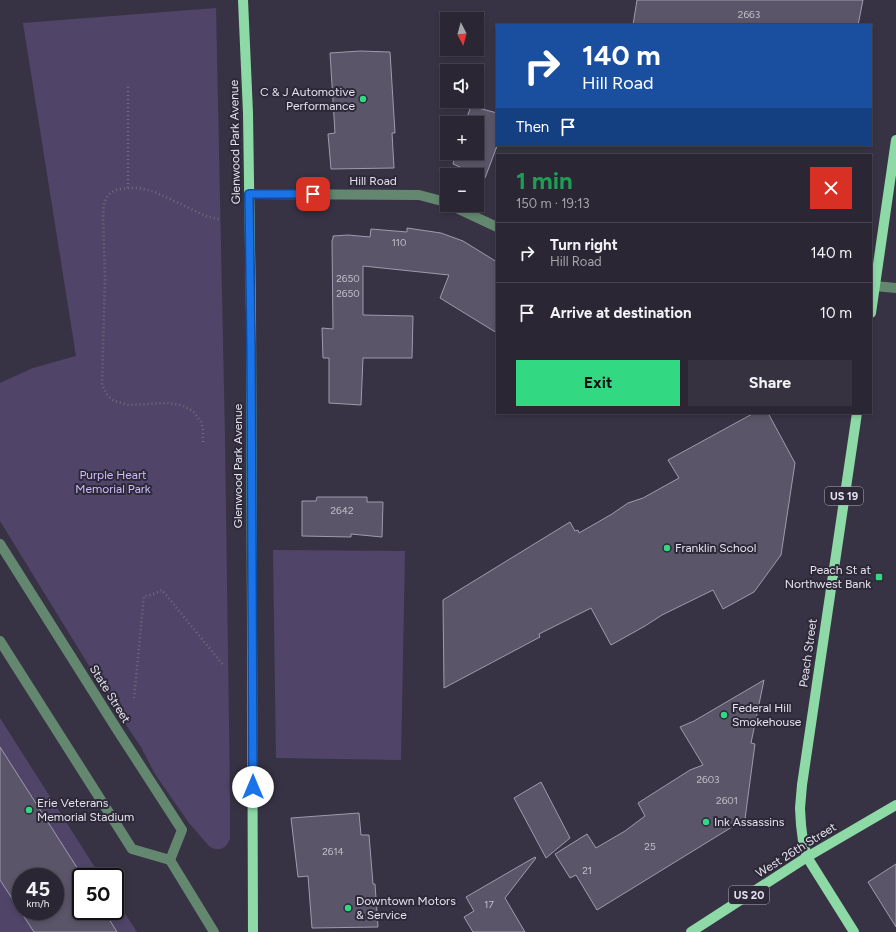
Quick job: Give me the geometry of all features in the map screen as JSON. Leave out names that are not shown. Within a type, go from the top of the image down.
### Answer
[{"type":"main road","name":"Glenwood Park Avenue","points":[[243,0],[248,105],[251,323],[253,932]]},
{"type":"main road","points":[[872,306],[896,140]]},
{"type":"main road","name":"Peach Street","points":[[854,932],[807,857],[801,825],[800,808],[802,785],[857,414]]},
{"type":"main road","name":"West 26th Street","points":[[691,932],[807,857],[896,805]]},
{"type":"street","name":"Hill Road","points":[[249,194],[419,195],[440,200]]},
{"type":"street","points":[[465,212],[496,227]]},
{"type":"street","points":[[875,286],[896,288]]},
{"type":"street","name":"State Street","points":[[0,544],[122,738],[182,830],[170,860]]},
{"type":"street","points":[[0,641],[132,849],[170,860],[214,932]]},
{"type":"path","points":[[128,86],[128,188]]},
{"type":"path","points":[[203,442],[203,429],[201,422],[193,411],[181,405],[167,403],[129,405],[114,401],[108,396],[102,385],[105,278],[103,241],[104,203],[108,195],[115,190],[139,188],[155,192],[206,216],[221,220]]},
{"type":"path","points":[[134,698],[144,596],[151,595],[162,590],[224,666]]},
{"type":"green space","name":"Purple Heart Memorial Park","points":[[216,8],[225,438],[230,800],[230,839],[226,846],[221,849],[210,847],[189,823],[155,774],[141,747],[120,716],[0,521],[0,383],[33,368],[76,356],[23,23]]},
{"type":"green space","points":[[273,550],[405,551],[401,760],[276,758]]},
{"type":"green space","name":"Erie Veterans Memorial Stadium","points":[[0,718],[95,868],[72,868],[72,920],[124,920],[124,912],[137,932],[0,932]]},
{"type":"building","points":[[637,0],[863,0],[858,24],[633,24]]},
{"type":"building","points":[[360,51],[390,52],[395,133],[392,133],[394,168],[331,169],[328,134],[335,133],[330,53]]},
{"type":"building","points":[[470,108],[478,108],[496,113],[497,146],[485,178],[484,168],[462,168],[453,164],[454,160],[484,160],[484,116],[467,116]]},
{"type":"building","points":[[407,228],[441,233],[463,241],[496,261],[496,332],[440,298],[449,275],[363,266],[363,315],[413,316],[412,358],[363,358],[361,405],[329,403],[329,358],[323,358],[322,328],[333,329],[333,236],[348,235],[370,237],[371,229],[407,232]]},
{"type":"building","points":[[752,414],[769,414],[795,463],[781,555],[754,592],[723,609],[713,590],[662,615],[611,645],[591,608],[539,634],[540,637],[444,688],[443,600],[570,522],[575,531],[578,530],[579,533],[628,503],[643,498],[679,478],[668,460]]},
{"type":"building","points":[[317,497],[367,497],[367,502],[383,502],[382,537],[351,534],[351,537],[302,536],[302,501],[316,501]]},
{"type":"building","points":[[764,680],[751,743],[755,744],[745,819],[597,910],[576,875],[570,878],[555,854],[587,834],[596,848],[625,831],[645,816],[638,803],[690,770],[703,765],[680,727],[694,721]]},
{"type":"building","points":[[0,747],[77,868],[72,868],[72,920],[110,920],[117,932],[34,932],[26,920],[64,920],[64,868],[12,868],[12,898],[0,880]]},
{"type":"building","points":[[541,782],[570,838],[546,858],[514,798]]},
{"type":"building","points":[[359,813],[361,835],[369,835],[373,884],[375,884],[378,927],[312,928],[308,876],[298,877],[291,818]]},
{"type":"building","points":[[535,857],[536,858],[505,898],[525,932],[473,932],[464,917],[474,911],[466,897]]},
{"type":"building","points":[[896,864],[896,927],[868,882]]},
{"type":"place","name":"C & J Automotive Performance","points":[[363,99]]},
{"type":"place","name":"Franklin School","points":[[667,548]]},
{"type":"place","name":"Peach St at Northwest Bank","points":[[879,577]]},
{"type":"place","name":"Federal Hill Smokehouse","points":[[724,715]]},
{"type":"place","name":"Erie Veterans Memorial Stadium","points":[[29,810]]},
{"type":"place","name":"Ink Assassins","points":[[706,822]]},
{"type":"place","name":"Downtown Motors & Service","points":[[348,908]]},
{"type":"route","points":[[253,787],[249,194],[313,194]]}]
